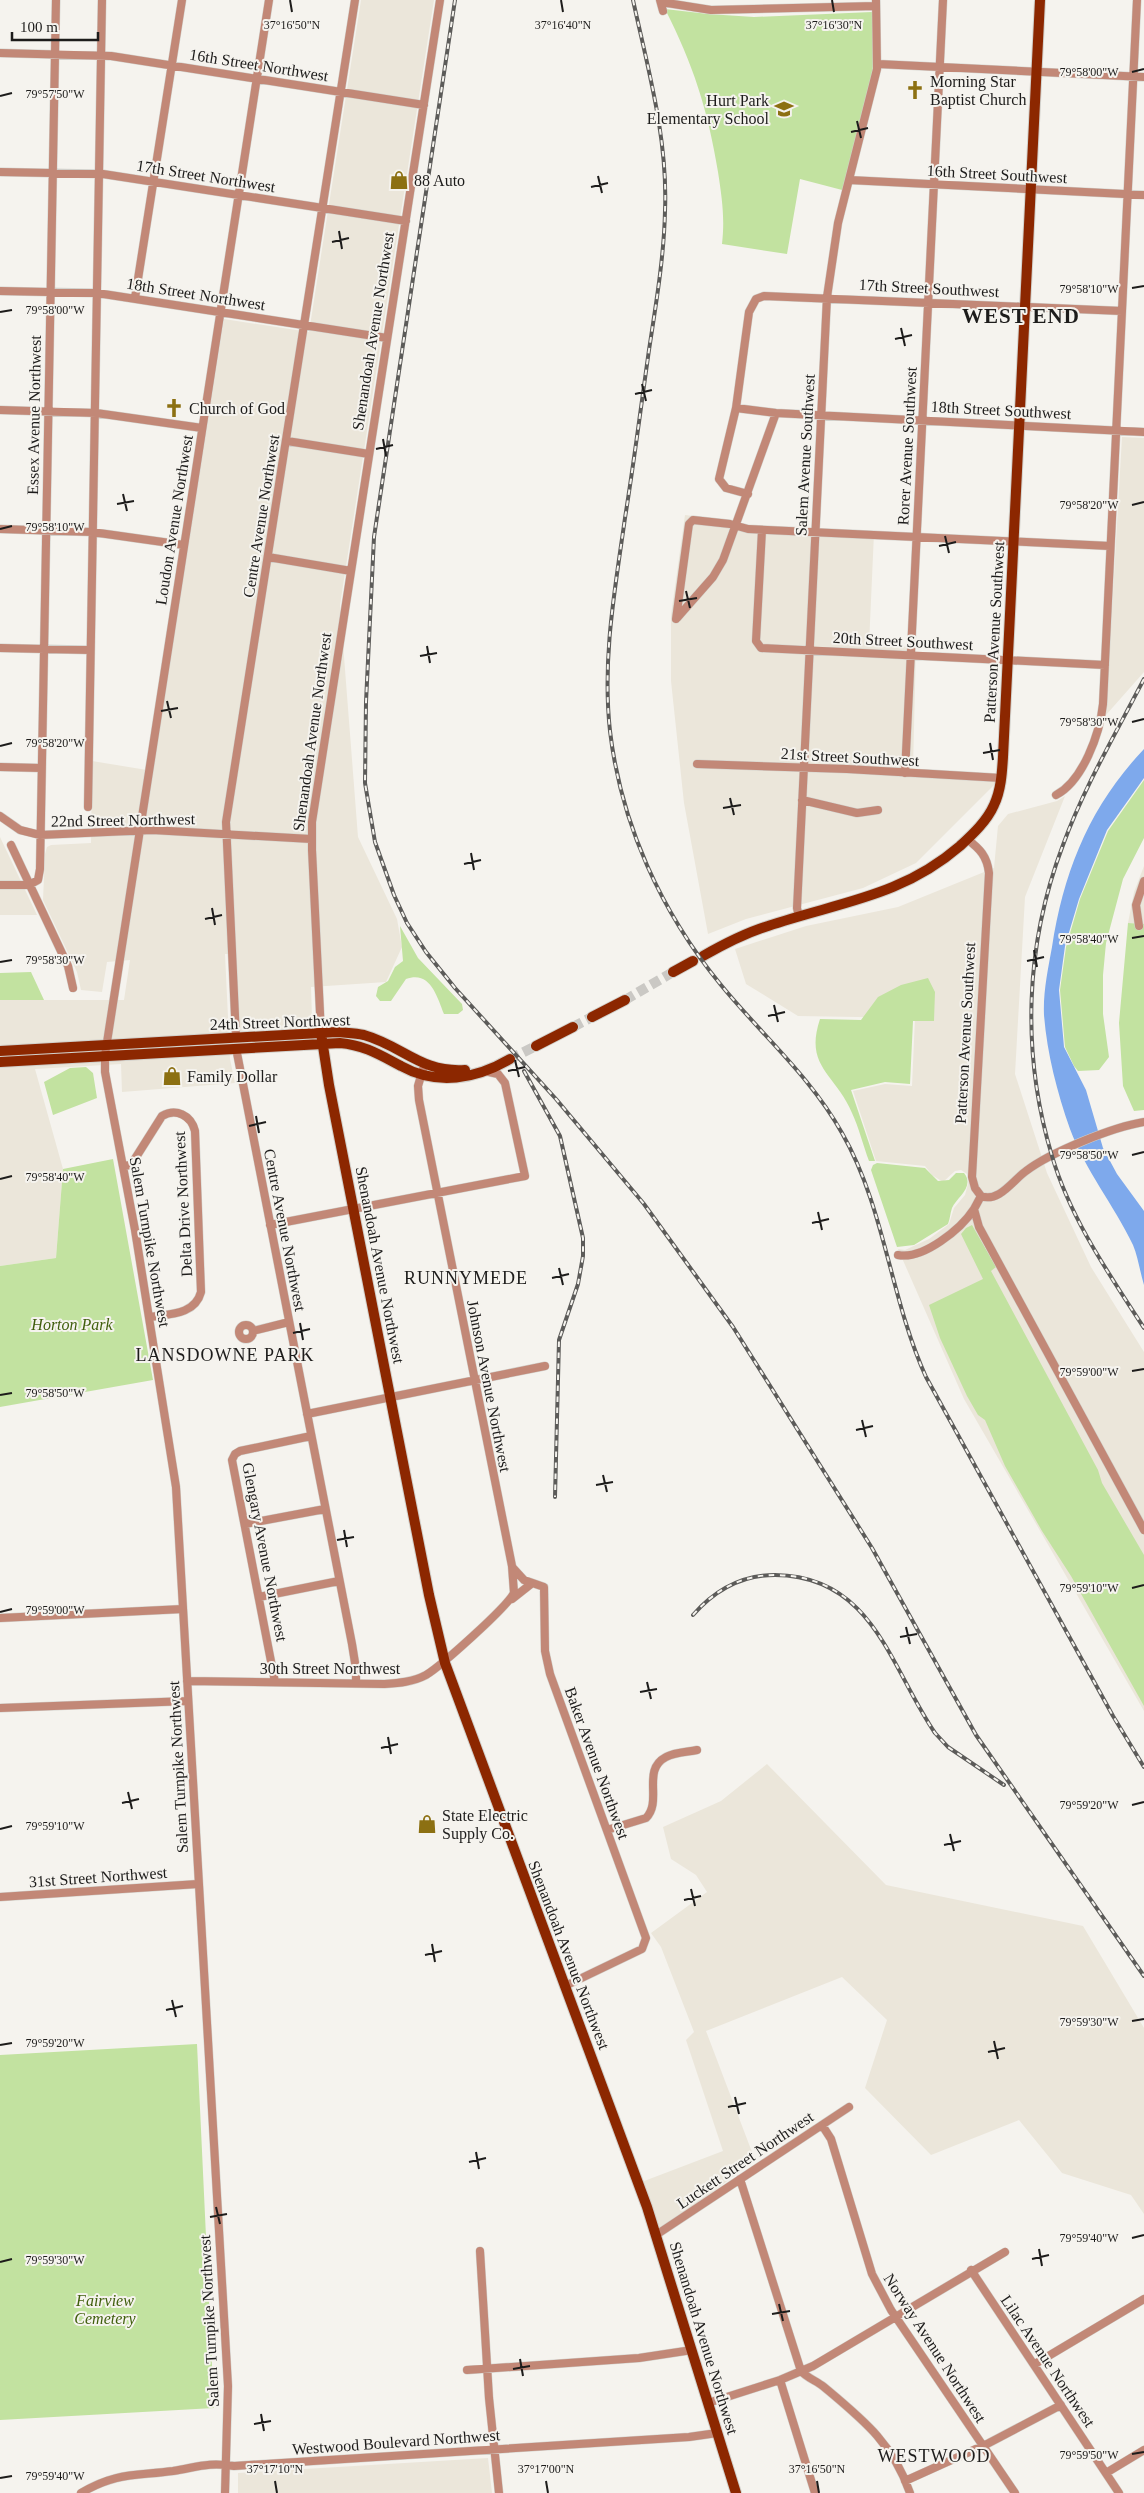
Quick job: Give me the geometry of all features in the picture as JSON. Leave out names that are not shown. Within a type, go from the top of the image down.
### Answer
[{"type":"main road","name":"Patterson Avenue Southwest","points":[[967,839],[995,808],[1001,778],[1040,0]]},
{"type":"main road","points":[[673,972],[745,934],[898,887],[940,862],[967,839]]},
{"type":"main road","points":[[592,1017],[624,1000]]},
{"type":"main road","points":[[536,1046],[573,1027]]},
{"type":"main road","name":"24th Street Northwest","points":[[0,1051],[321,1033],[364,1035],[426,1065],[447,1070],[467,1070],[510,1059],[489,1072],[460,1077],[421,1075],[361,1046],[322,1044],[0,1062]]},
{"type":"main road","name":"Shenandoah Avenue Northwest","points":[[321,1033],[390,1398],[445,1662],[656,2235],[736,2493]]},
{"type":"street","name":"Essex Avenue Northwest","points":[[29,885],[36,882],[40,876],[56,0]]},
{"type":"street","points":[[88,807],[102,0]]},
{"type":"street","points":[[135,298],[182,0]]},
{"type":"street","name":"Loudon Avenue Northwest","points":[[106,1044],[269,0]]},
{"type":"street","name":"Centre Avenue Northwest","points":[[236,1037],[225,835],[355,0]]},
{"type":"street","name":"Shenandoah Avenue Northwest","points":[[321,1033],[312,839],[315,800],[440,0]]},
{"type":"street","name":"Rorer Avenue Southwest","points":[[905,773],[943,0]]},
{"type":"street","points":[[1056,795],[1072,782],[1096,738],[1102,717],[1137,0]]},
{"type":"street","points":[[663,11],[660,1],[711,10],[876,3]]},
{"type":"street","name":"Salem Avenue Southwest","points":[[799,917],[797,908],[827,297],[835,240],[878,64],[876,3]]},
{"type":"street","name":"16th Street Northwest","points":[[0,53],[101,56],[424,105]]},
{"type":"street","points":[[878,64],[1144,77]]},
{"type":"street","name":"17th Street Northwest","points":[[0,172],[99,174],[406,221]]},
{"type":"street","name":"16th Street Southwest","points":[[849,180],[1144,195]]},
{"type":"street","name":"18th Street Northwest","points":[[0,291],[97,293],[387,338]]},
{"type":"street","name":"17th Street Southwest","points":[[736,408],[749,312],[756,299],[764,296],[827,297],[1122,311]]},
{"type":"street","points":[[736,408],[719,479],[726,488],[748,494]]},
{"type":"street","name":"18th Street Southwest","points":[[736,408],[776,413],[1144,432]]},
{"type":"street","points":[[0,410],[96,413],[202,428]]},
{"type":"street","points":[[776,413],[748,494],[735,526],[719,568],[676,619],[689,524],[693,520],[735,526],[762,530],[1110,546]]},
{"type":"street","points":[[287,441],[369,454]]},
{"type":"street","points":[[0,529],[92,532],[184,545]]},
{"type":"street","name":"20th Street Southwest","points":[[762,530],[756,642],[761,648],[1105,665]]},
{"type":"street","points":[[268,558],[351,572]]},
{"type":"street","points":[[0,648],[90,650]]},
{"type":"street","name":"21st Street Southwest","points":[[697,764],[1001,778]]},
{"type":"street","points":[[0,767],[41,768]]},
{"type":"street","points":[[802,800],[857,813],[878,810]]},
{"type":"street","name":"22nd Street Northwest","points":[[0,816],[20,830],[40,835],[139,830],[312,839]]},
{"type":"street","name":"Patterson Avenue Southwest","points":[[967,839],[982,852],[987,862],[989,873],[972,1177],[975,1188],[981,1196]]},
{"type":"street","points":[[11,846],[68,966],[73,988]]},
{"type":"street","points":[[1138,926],[1136,904],[1144,881]]},
{"type":"street","points":[[0,885],[29,885]]},
{"type":"street","name":"Salem Turnpike Northwest","points":[[106,1044],[105,1055],[109,1096],[150,1317],[176,1487],[228,2386],[225,2493]]},
{"type":"street","name":"Centre Avenue Northwest","points":[[236,1048],[356,1669],[356,1682]]},
{"type":"street","name":"Johnson Avenue Northwest","points":[[426,1065],[418,1086],[419,1100],[512,1566]]},
{"type":"street","points":[[270,1225],[525,1176],[506,1083],[498,1074],[489,1072]]},
{"type":"street","name":"Delta Drive Northwest","points":[[123,1166],[130,1165],[162,1116],[176,1113],[187,1117],[191,1122],[194,1131],[201,1292],[197,1302],[190,1308],[150,1317]]},
{"type":"street","points":[[898,1256],[908,1256],[942,1240],[961,1226],[981,1196],[989,1198],[998,1195],[1028,1169],[1067,1149],[1108,1132],[1130,1124],[1144,1122]]},
{"type":"street","points":[[974,1209],[979,1226],[1000,1268],[1144,1530]]},
{"type":"street","points":[[253,1331],[289,1322]]},
{"type":"street","points":[[307,1414],[545,1366]]},
{"type":"street","name":"Glengary Avenue Northwest","points":[[275,1682],[232,1460],[238,1452],[311,1436]]},
{"type":"street","points":[[245,1524],[325,1509]]},
{"type":"street","points":[[512,1566],[531,1584]]},
{"type":"street","name":"30th Street Northwest","points":[[187,1681],[356,1682],[384,1684],[409,1681],[426,1675],[445,1662],[512,1596],[515,1588],[512,1566]]},
{"type":"street","points":[[259,1597],[339,1581]]},
{"type":"street","name":"30th Street Northwest","points":[[504,1604],[531,1584]]},
{"type":"street","name":"Baker Avenue Northwest","points":[[531,1584],[544,1587],[545,1651],[548,1666],[646,1938],[642,1949],[565,1986]]},
{"type":"street","points":[[0,1618],[183,1609]]},
{"type":"street","points":[[0,1708],[188,1700]]},
{"type":"street","points":[[607,1830],[646,1818],[653,1805],[653,1776],[658,1763],[673,1754],[697,1750]]},
{"type":"street","name":"31st Street Northwest","points":[[0,1897],[198,1884]]},
{"type":"street","name":"Luckett Street Northwest","points":[[656,2235],[848,2107]]},
{"type":"street","name":"Norway Avenue Northwest","points":[[822,2125],[831,2139],[872,2274],[895,2316],[1014,2493]]},
{"type":"street","points":[[740,2180],[801,2372],[820,2384],[871,2427],[888,2447],[910,2493]]},
{"type":"street","points":[[480,2251],[494,2449],[499,2493]]},
{"type":"street","points":[[708,2403],[801,2372],[971,2270],[1005,2252]]},
{"type":"street","name":"Lilac Avenue Northwest","points":[[971,2270],[1119,2493]]},
{"type":"street","points":[[1035,2364],[1144,2299]]},
{"type":"street","points":[[467,2370],[639,2358],[692,2350]]},
{"type":"street","points":[[780,2380],[815,2493]]},
{"type":"street","points":[[905,2481],[1061,2405]]},
{"type":"street","name":"Westwood Boulevard Northwest","points":[[81,2493],[116,2477],[171,2471],[214,2463],[226,2465],[689,2437],[717,2433]]},
{"type":"street","points":[[1106,2473],[1144,2450]]},
{"type":"shaded area","points":[[361,0],[434,0],[340,605],[358,837],[397,919],[402,947],[386,982],[311,987],[312,1018],[310,1025],[306,1028],[240,1031],[236,954],[225,954],[230,1059],[235,1083],[122,1092],[121,1064],[35,1069],[63,1169],[56,1258],[0,1266],[0,1000],[124,1000],[130,960],[107,962],[102,992],[81,990],[77,972],[43,900],[45,854],[47,847],[51,845],[91,843],[92,761],[153,771],[224,319],[309,332]]},
{"type":"shaded area","points":[[1122,437],[1144,438],[1144,672],[1106,715]]},
{"type":"shaded area","points":[[685,515],[726,520],[743,526],[874,533],[869,645],[916,647],[913,768],[1001,778],[916,863],[863,888],[746,919],[708,934],[684,803],[671,681],[671,615]]},
{"type":"shaded area","points":[[1065,796],[1025,897],[1015,1074],[1047,1173],[1091,1267],[1144,1352],[1144,1711],[964,1399],[898,1249],[905,1250],[929,1239],[949,1224],[954,1208],[965,1195],[969,1180],[967,1174],[961,1170],[955,1171],[943,1182],[932,1175],[925,1166],[876,1161],[853,1091],[885,1084],[912,1086],[915,1018],[798,1016],[746,984],[735,949],[806,926],[898,907],[994,868],[998,826],[1008,814],[1057,801]]},
{"type":"shaded area","points":[[0,837],[37,915],[0,915]]},
{"type":"shaded area","points":[[1144,866],[1144,924],[1128,923],[1134,892]]},
{"type":"shaded area","points":[[767,1764],[886,1885],[1083,1926],[1144,2028],[1144,2214],[1131,2195],[1062,2173],[1019,2120],[931,2155],[865,2088],[887,2020],[842,1977],[706,2031],[755,2160],[656,2235],[639,2183],[723,2151],[686,2040],[694,2032],[661,1947],[651,1933],[707,1892],[696,1875],[671,1859],[663,1827],[721,1801]]},
{"type":"shaded area","points":[[488,2458],[492,2493],[238,2493],[238,2473]]},
{"type":"green space","points":[[665,9],[754,17],[872,12],[878,64],[846,191],[800,179],[787,254],[722,244],[722,199],[709,128],[698,88],[684,49]]},
{"type":"green space","points":[[1144,780],[1144,838],[1123,879],[1106,943],[1103,975],[1103,1014],[1109,1057],[1099,1070],[1078,1071],[1065,1047],[1060,990],[1066,947],[1080,899],[1108,831]]},
{"type":"green space","points":[[1128,923],[1144,924],[1144,1110],[1134,1111],[1123,1086],[1119,1023]]},
{"type":"green space","points":[[400,926],[418,958],[462,1004],[463,1010],[458,1014],[444,1014],[431,986],[421,978],[406,979],[391,1001],[380,1001],[376,996],[378,987],[388,981],[395,967],[403,961]]},
{"type":"green space","points":[[31,972],[44,1000],[0,1000],[0,973]]},
{"type":"green space","points":[[928,978],[935,992],[934,1021],[913,1021],[910,1084],[885,1082],[851,1090],[875,1161],[869,1161],[852,1113],[819,1059],[816,1048],[816,1035],[820,1019],[861,1020],[878,997],[901,985]]},
{"type":"green space","points":[[86,1067],[93,1073],[97,1098],[53,1115],[44,1082],[70,1068]]},
{"type":"green space","name":"Horton Park","points":[[113,1159],[153,1380],[0,1407],[0,1266],[56,1258],[63,1169]]},
{"type":"green space","points":[[877,1163],[925,1168],[938,1181],[949,1180],[956,1173],[964,1173],[967,1178],[966,1187],[952,1208],[948,1224],[914,1245],[897,1247],[871,1170],[873,1165]]},
{"type":"green space","points":[[972,1225],[996,1267],[991,1271],[1098,1470],[1102,1483],[1144,1555],[1144,1706],[1071,1576],[1042,1531],[1005,1466],[985,1420],[978,1415],[967,1396],[940,1338],[929,1305],[983,1279],[961,1234]]},
{"type":"green space","name":"Fairview Cemetery","points":[[197,2044],[214,2408],[0,2420],[0,2055]]},
{"type":"water","points":[[1144,749],[1144,778],[1107,830],[1079,899],[1065,946],[1059,990],[1064,1047],[1086,1090],[1103,1148],[1117,1174],[1144,1211],[1144,1285],[1133,1245],[1084,1159],[1070,1129],[1050,1058],[1045,1029],[1044,1006],[1046,981],[1057,919],[1072,866],[1082,840],[1094,816],[1109,793]]},
{"type":"tunnel","points":[[625,1000],[673,972]]},
{"type":"tunnel","points":[[573,1027],[592,1017]]},
{"type":"tunnel","points":[[510,1059],[536,1046]]},
{"type":"railway","points":[[455,0],[374,537],[366,702],[365,783],[375,842],[394,895],[407,923],[426,952],[455,988],[556,1099],[644,1204],[733,1327],[872,1548],[976,1735],[1144,1976]]},
{"type":"railway","points":[[633,0],[656,104],[663,157],[665,211],[659,280],[617,571],[609,651],[608,704],[610,731],[615,766],[624,800],[647,866],[680,928],[699,957],[721,985],[801,1074],[830,1113],[842,1133],[868,1192],[904,1316],[926,1377],[1113,1716],[1144,1767]]},
{"type":"railway","points":[[1144,679],[1090,781],[1063,845],[1050,883],[1041,921],[1032,999],[1032,1039],[1035,1078],[1052,1156],[1069,1201],[1080,1223],[1117,1287],[1144,1328]]},
{"type":"railway","points":[[524,1071],[560,1136],[583,1238],[583,1256],[578,1284],[559,1340],[555,1497]]},
{"type":"railway","points":[[693,1615],[720,1591],[751,1578],[775,1575],[808,1579],[835,1591],[857,1608],[875,1630],[935,1733],[948,1747],[1004,1785]]},
{"type":"place","name":"Morning Star Baptist Church","points":[[915,90]]},
{"type":"place","name":"Hurt Park Elementary School","points":[[784,109]]},
{"type":"place","name":"88 Auto","points":[[399,180]]},
{"type":"place","name":"Church of God","points":[[174,408]]},
{"type":"place","name":"Family Dollar","points":[[172,1076]]},
{"type":"place","name":"State Electric Supply Co.","points":[[427,1824]]},
{"type":"district","name":"WEST END","points":[[1021,316]]},
{"type":"district","name":"RUNNYMEDE","points":[[466,1278]]},
{"type":"district","name":"LANSDOWNE PARK","points":[[225,1355]]},
{"type":"district","name":"WESTWOOD","points":[[934,2456]]}]
